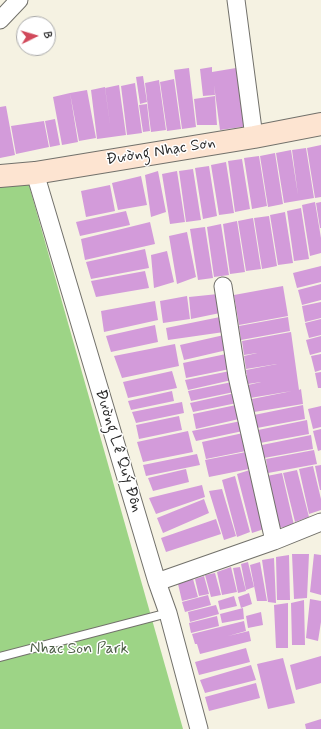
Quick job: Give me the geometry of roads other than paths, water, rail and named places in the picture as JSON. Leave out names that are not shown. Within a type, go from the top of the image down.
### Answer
[{"type":"main road","name":"Đường Nhạc Sơn","points":[[0,176],[35,173],[321,124]]},
{"type":"street","points":[[0,20],[19,0]]},
{"type":"street","points":[[236,0],[254,136]]},
{"type":"street","name":"Đường Lê Quý Đôn","points":[[35,173],[157,582],[168,612],[199,729]]},
{"type":"street","points":[[223,286],[237,376],[274,541]]},
{"type":"street","points":[[157,582],[274,541],[321,522]]},
{"type":"lane","points":[[0,658],[168,612]]},
{"type":"park label","name":"Nhac Son Park","points":[[79,650]]}]
